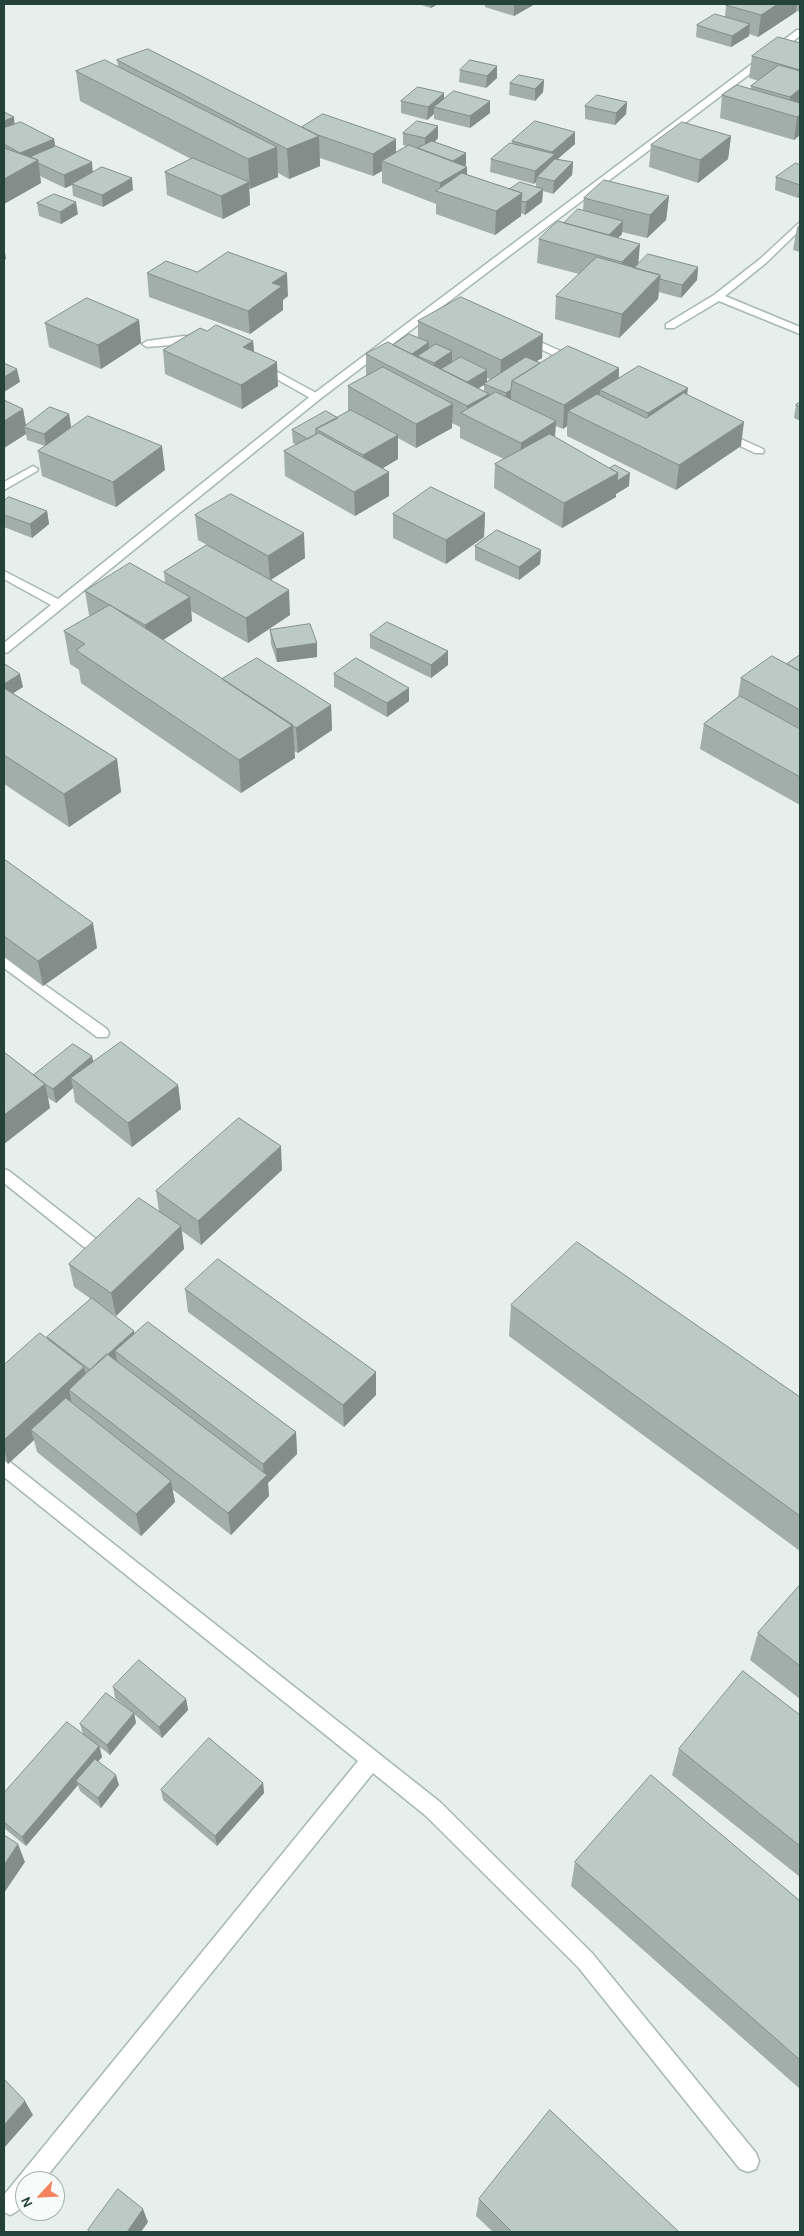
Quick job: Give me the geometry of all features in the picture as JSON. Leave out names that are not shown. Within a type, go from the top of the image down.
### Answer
[{"type":"street","points":[[4,649],[316,397],[452,302],[800,32]]},
{"type":"street","points":[[670,326],[718,297],[763,261],[800,225]]},
{"type":"street","points":[[718,297],[800,331]]},
{"type":"street","points":[[517,334],[587,368]]},
{"type":"street","points":[[147,344],[184,339],[205,340],[214,343]]},
{"type":"street","points":[[249,359],[316,397]]},
{"type":"street","points":[[710,427],[759,451]]},
{"type":"street","points":[[4,487],[33,469]]},
{"type":"street","points":[[4,574],[60,605]]},
{"type":"street","points":[[4,962],[102,1033]]},
{"type":"street","points":[[4,1175],[90,1243]]},
{"type":"street","points":[[4,1467],[433,1809],[585,1960],[748,2160]]},
{"type":"street","points":[[37,2171],[371,1760]]},
{"type":"street","points":[[10,2204],[15,2198]]},
{"type":"building","points":[[778,4],[761,15],[726,5]]},
{"type":"building","points":[[715,14],[750,24],[732,36],[697,25]]},
{"type":"building","points":[[778,37],[800,43],[800,70],[752,56]]},
{"type":"building","points":[[148,49],[319,136],[287,149],[117,60]]},
{"type":"building","points":[[105,60],[277,147],[248,159],[76,71]]},
{"type":"building","points":[[470,60],[497,66],[487,76],[460,70]]},
{"type":"building","points":[[779,65],[800,71],[800,89],[790,97],[751,86]]},
{"type":"building","points":[[519,75],[544,80],[535,89],[510,83]]},
{"type":"building","points":[[737,85],[800,103],[800,115],[797,117],[722,95]]},
{"type":"building","points":[[418,87],[444,93],[428,107],[401,101]]},
{"type":"building","points":[[454,91],[490,101],[470,116],[434,107]]},
{"type":"building","points":[[597,95],[627,102],[616,113],[585,106]]},
{"type":"building","points":[[4,112],[14,117],[4,121]]},
{"type":"building","points":[[323,114],[396,139],[373,154],[318,135],[302,127]]},
{"type":"building","points":[[417,121],[438,126],[425,138],[403,133]]},
{"type":"building","points":[[535,121],[575,132],[552,152],[512,141]]},
{"type":"building","points":[[21,122],[54,139],[20,153],[4,144],[4,128]]},
{"type":"building","points":[[682,122],[731,136],[700,160],[651,145]]},
{"type":"building","points":[[432,141],[466,153],[453,161],[418,148]]},
{"type":"building","points":[[510,143],[555,154],[535,171],[491,159]]},
{"type":"building","points":[[409,145],[467,167],[440,183],[382,161]]},
{"type":"building","points":[[56,146],[92,162],[64,175],[38,163],[38,160],[30,157]]},
{"type":"building","points":[[4,148],[38,160],[4,179]]},
{"type":"building","points":[[193,158],[249,182],[221,196],[165,172]]},
{"type":"building","points":[[555,159],[573,162],[554,181],[537,177]]},
{"type":"building","points":[[796,163],[800,165],[800,185],[776,177]]},
{"type":"building","points":[[102,167],[132,178],[102,195],[72,184]]},
{"type":"building","points":[[462,173],[522,193],[496,211],[436,191]]},
{"type":"building","points":[[604,180],[669,196],[650,215],[584,198]]},
{"type":"building","points":[[520,182],[543,189],[526,202],[521,201],[522,193],[510,189]]},
{"type":"building","points":[[54,194],[76,202],[60,212],[37,203]]},
{"type":"building","points":[[578,209],[623,221],[609,235],[564,223]]},
{"type":"building","points":[[558,221],[640,244],[622,262],[539,239]]},
{"type":"building","points":[[228,252],[287,273],[272,283],[282,286],[248,311],[147,273],[166,261],[197,272]]},
{"type":"building","points":[[648,254],[698,267],[682,285],[660,279],[660,275],[634,268]]},
{"type":"building","points":[[597,257],[660,275],[622,314],[556,296]]},
{"type":"building","points":[[461,297],[543,334],[501,360],[418,321]]},
{"type":"building","points":[[87,298],[139,320],[98,345],[45,323]]},
{"type":"building","points":[[216,325],[253,341],[243,347],[277,362],[241,385],[163,350],[200,328],[207,331]]},
{"type":"building","points":[[409,334],[429,342],[412,354],[393,345]]},
{"type":"building","points":[[388,342],[489,394],[467,406],[366,354]]},
{"type":"building","points":[[436,344],[452,351],[434,363],[418,356]]},
{"type":"building","points":[[568,346],[619,368],[564,405],[512,381]]},
{"type":"building","points":[[461,357],[487,370],[467,382],[441,369]]},
{"type":"building","points":[[526,357],[540,363],[512,381],[511,390],[506,393],[484,384]]},
{"type":"building","points":[[4,363],[17,369],[4,377]]},
{"type":"building","points":[[639,366],[688,388],[648,413],[600,390]]},
{"type":"building","points":[[383,367],[453,404],[416,424],[348,386]]},
{"type":"building","points":[[496,392],[556,421],[521,443],[461,413]]},
{"type":"building","points":[[684,393],[744,422],[679,465],[568,411],[597,394],[646,418]]},
{"type":"building","points":[[4,400],[23,409],[4,421]]},
{"type":"building","points":[[50,407],[69,414],[44,434],[24,427]]},
{"type":"building","points":[[351,410],[398,435],[363,455],[316,429]]},
{"type":"building","points":[[326,411],[338,418],[316,429],[316,434],[308,439],[292,430]]},
{"type":"building","points":[[88,416],[162,446],[113,482],[38,451]]},
{"type":"building","points":[[319,433],[389,472],[354,492],[284,451]]},
{"type":"building","points":[[550,434],[618,473],[564,503],[495,464]]},
{"type":"building","points":[[615,465],[630,473],[617,481],[618,473],[610,468]]},
{"type":"building","points":[[431,487],[485,513],[446,540],[393,514]]},
{"type":"building","points":[[231,494],[304,533],[268,556],[195,515]]},
{"type":"building","points":[[9,497],[47,511],[30,524],[4,515],[4,501]]},
{"type":"building","points":[[497,530],[541,550],[519,567],[475,546]]},
{"type":"building","points":[[207,545],[289,590],[246,618],[164,572]]},
{"type":"building","points":[[130,563],[190,597],[145,625],[85,591]]},
{"type":"building","points":[[110,605],[293,725],[239,760],[76,650],[85,644],[64,631]]},
{"type":"building","points":[[387,622],[448,651],[431,665],[370,635]]},
{"type":"building","points":[[310,624],[317,643],[276,649],[270,630]]},
{"type":"building","points":[[800,655],[800,671],[787,664]]},
{"type":"building","points":[[772,656],[800,671],[800,710],[741,678]]},
{"type":"building","points":[[257,658],[331,705],[296,728],[222,679]]},
{"type":"building","points":[[356,658],[409,688],[387,703],[334,674]]},
{"type":"building","points":[[4,664],[20,674],[4,684]]},
{"type":"building","points":[[4,688],[117,759],[64,794],[4,755]]},
{"type":"building","points":[[740,696],[800,729],[800,777],[704,724]]},
{"type":"building","points":[[4,859],[93,923],[38,961],[4,936]]},
{"type":"building","points":[[121,1042],[178,1085],[128,1123],[71,1078]]},
{"type":"building","points":[[73,1044],[92,1056],[53,1089],[34,1075]]},
{"type":"building","points":[[4,1052],[45,1084],[4,1115]]},
{"type":"building","points":[[239,1118],[281,1146],[198,1221],[156,1191]]},
{"type":"building","points":[[139,1198],[181,1226],[111,1293],[69,1264]]},
{"type":"building","points":[[577,1242],[800,1397],[800,1516],[511,1305]]},
{"type":"building","points":[[218,1259],[376,1372],[343,1405],[185,1289]]},
{"type":"building","points":[[92,1298],[134,1331],[90,1370],[47,1337]]},
{"type":"building","points":[[148,1322],[296,1432],[263,1464],[115,1351]]},
{"type":"building","points":[[40,1333],[84,1367],[4,1440],[4,1365]]},
{"type":"building","points":[[107,1354],[267,1475],[228,1513],[69,1390]]},
{"type":"building","points":[[66,1398],[171,1481],[136,1514],[31,1430]]},
{"type":"building","points":[[800,1585],[800,1666],[758,1633]]},
{"type":"building","points":[[139,1660],[186,1699],[159,1727],[113,1687]]},
{"type":"building","points":[[743,1671],[800,1715],[800,1846],[679,1749]]},
{"type":"building","points":[[106,1693],[134,1713],[107,1745],[80,1724]]},
{"type":"building","points":[[67,1722],[99,1746],[22,1837],[4,1822],[4,1793]]},
{"type":"building","points":[[209,1738],[263,1783],[215,1836],[161,1790]]},
{"type":"building","points":[[95,1759],[116,1775],[98,1798],[76,1781]]},
{"type":"building","points":[[651,1775],[800,1901],[800,2060],[575,1862]]},
{"type":"building","points":[[4,1835],[18,1844],[4,1865]]},
{"type":"building","points":[[4,2079],[25,2101],[4,2125]]},
{"type":"building","points":[[550,2110],[679,2232],[512,2232],[479,2199]]},
{"type":"building","points":[[118,2189],[143,2209],[127,2232],[91,2232],[88,2230]]}]
